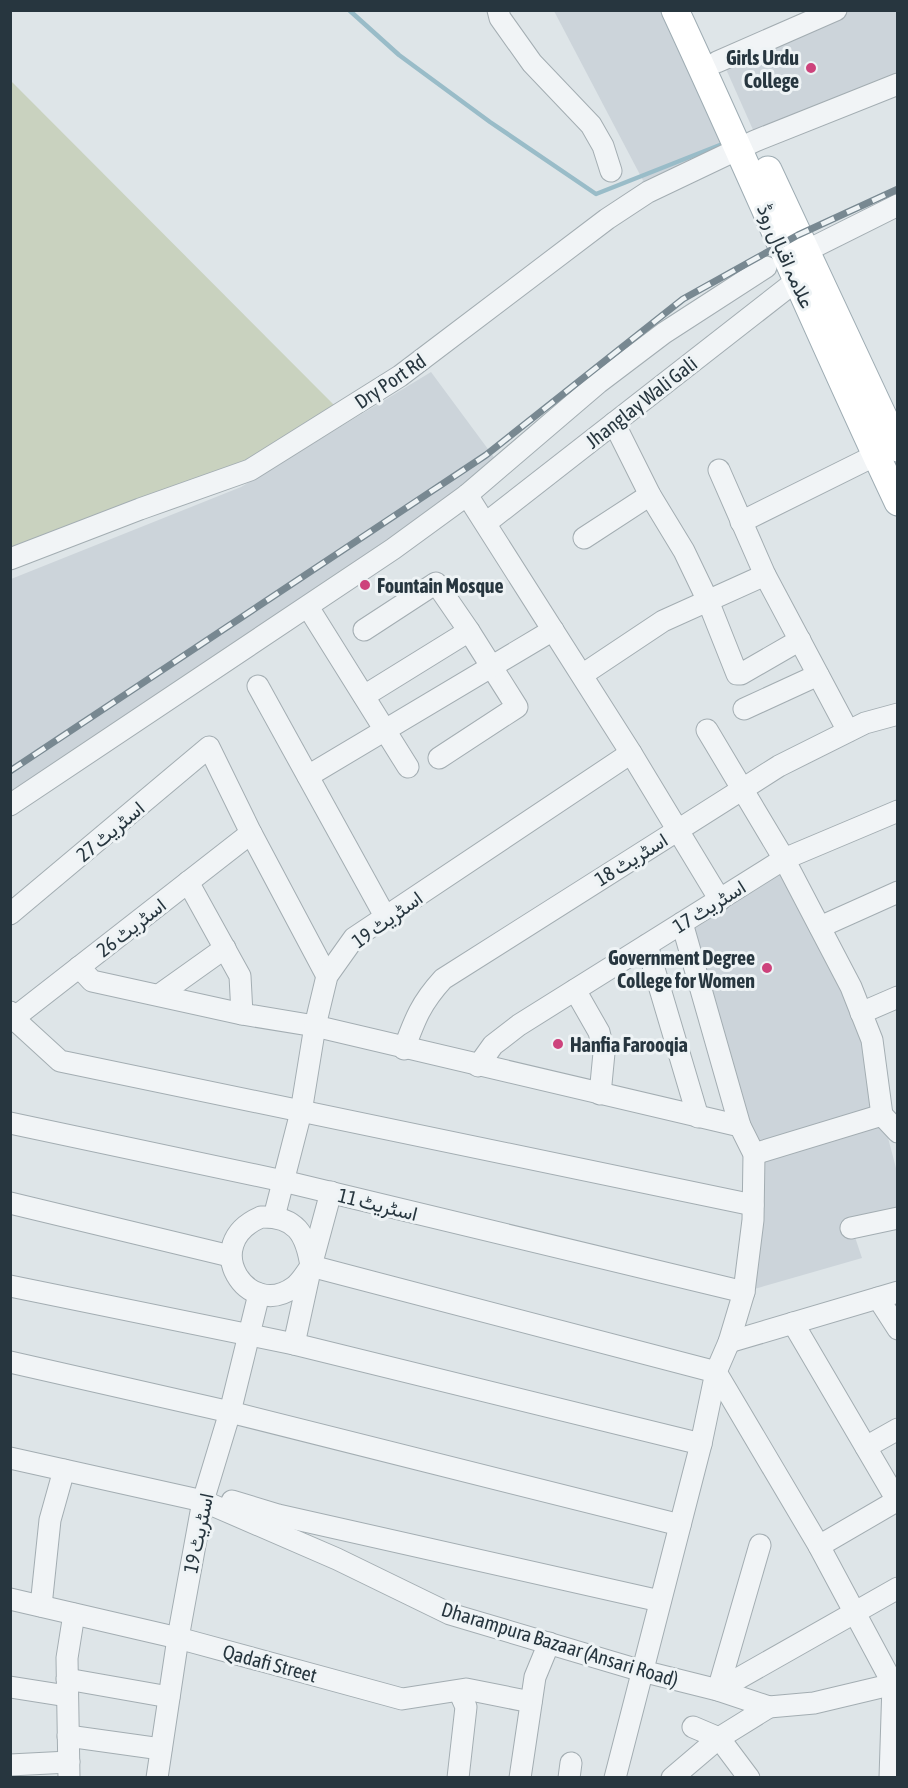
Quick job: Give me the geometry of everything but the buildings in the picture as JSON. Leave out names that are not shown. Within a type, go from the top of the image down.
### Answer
[{"type":"main road","name":"علامہ اقبال روڈ","points":[[675,10],[806,251],[886,451],[897,502]]},
{"type":"main road","name":"علامہ اقبال روڈ","points":[[694,10],[717,62],[796,281],[886,451]]},
{"type":"street","points":[[498,10],[500,18],[527,56],[591,125],[603,146],[611,171]]},
{"type":"street","points":[[717,62],[836,10]]},
{"type":"street","name":"Dry Port Rd","points":[[10,559],[250,470],[400,376],[607,219],[640,197],[748,145],[897,84]]},
{"type":"street","points":[[806,251],[897,205]]},
{"type":"street","points":[[10,805],[393,549],[467,495],[598,383],[664,333],[766,267]]},
{"type":"street","name":"Jhanglay Wali Gali","points":[[486,523],[796,281]]},
{"type":"street","points":[[614,423],[650,495],[684,551],[708,601],[737,674],[741,674],[800,640]]},
{"type":"street","points":[[741,522],[886,451]]},
{"type":"street","points":[[719,471],[765,575],[848,731]]},
{"type":"street","points":[[467,495],[631,753],[720,900]]},
{"type":"street","points":[[584,538],[650,495]]},
{"type":"street","points":[[582,675],[663,621],[765,575]]},
{"type":"street","points":[[364,630],[436,584],[517,707],[440,758]]},
{"type":"street","points":[[308,607],[408,767]]},
{"type":"street","points":[[308,776],[553,630]]},
{"type":"street","points":[[364,696],[469,631]]},
{"type":"street","points":[[744,709],[818,675]]},
{"type":"street","points":[[258,686],[386,918]]},
{"type":"street","name":"اسٹریٹ 18","points":[[404,1049],[417,1012],[443,979],[779,766],[865,723],[897,714]]},
{"type":"street","points":[[707,730],[784,859],[851,987],[872,1040],[882,1114],[897,1132]]},
{"type":"street","name":"اسٹریٹ 27","points":[[10,914],[209,747],[251,833]]},
{"type":"street","name":"اسٹریٹ 19","points":[[274,1217],[301,1112],[315,1026],[327,976],[354,939],[631,753]]},
{"type":"street","name":"اسٹریٹ 17","points":[[478,1066],[493,1045],[519,1025],[784,859],[897,811]]},
{"type":"street","points":[[251,833],[327,976]]},
{"type":"street","name":"اسٹریٹ 26","points":[[12,1017],[251,833]]},
{"type":"street","points":[[188,882],[240,976],[242,1014]]},
{"type":"street","points":[[820,927],[897,892]]},
{"type":"street","points":[[615,1778],[701,1444],[716,1372],[729,1342],[744,1292],[753,1205],[754,1155],[740,1126],[682,923]]},
{"type":"street","points":[[646,945],[698,1117]]},
{"type":"street","points":[[159,996],[225,948]]},
{"type":"street","points":[[79,967],[92,981],[242,1014],[315,1026],[404,1049],[740,1126]]},
{"type":"street","points":[[575,990],[599,1032],[604,1053],[600,1094]]},
{"type":"street","points":[[861,1012],[897,996]]},
{"type":"street","points":[[12,1017],[60,1061],[753,1205]]},
{"type":"street","points":[[754,1155],[882,1114]]},
{"type":"street","name":"اسٹریٹ 11","points":[[10,1123],[331,1192],[744,1292]]},
{"type":"street","points":[[294,1344],[311,1266],[331,1192]]},
{"type":"street","points":[[10,1203],[230,1256]]},
{"type":"street","points":[[261,1217],[286,1220],[297,1228],[305,1239],[311,1266],[295,1286],[285,1293],[259,1294],[248,1289],[238,1280],[232,1269],[230,1256],[232,1243],[248,1222],[261,1217]]},
{"type":"street","points":[[852,1228],[897,1218]]},
{"type":"street","points":[[311,1266],[716,1372],[819,1546],[895,1683],[890,1778]]},
{"type":"street","points":[[10,1286],[294,1344],[701,1444]]},
{"type":"street","name":"اسٹریٹ 19","points":[[157,1778],[178,1638],[204,1497],[230,1412],[259,1294]]},
{"type":"street","points":[[729,1342],[888,1295],[897,1329]]},
{"type":"street","points":[[792,1323],[897,1501],[819,1546]]},
{"type":"street","points":[[10,1362],[230,1412],[680,1525]]},
{"type":"street","points":[[866,1447],[897,1429]]},
{"type":"street","points":[[10,1458],[204,1497],[660,1601]]},
{"type":"street","points":[[41,1606],[51,1520],[64,1470]]},
{"type":"street","name":"Dharampura Bazaar (Ansari Road)","points":[[204,1497],[450,1614],[642,1671],[718,1689],[769,1707],[814,1703],[895,1683]]},
{"type":"street","points":[[718,1689],[760,1545]]},
{"type":"street","points":[[718,1689],[897,1588]]},
{"type":"street","name":"Qadafi Street","points":[[10,1599],[178,1638],[402,1699],[465,1689],[531,1702]]},
{"type":"street","points":[[10,1765],[69,1769],[67,1658],[75,1614]]},
{"type":"street","points":[[520,1778],[535,1677],[549,1643]]},
{"type":"street","points":[[10,1687],[67,1688],[169,1697]]},
{"type":"street","points":[[458,1778],[465,1707],[459,1690]]},
{"type":"street","points":[[672,1778],[719,1738],[769,1707]]},
{"type":"street","points":[[693,1727],[719,1738],[749,1778]]},
{"type":"street","points":[[68,1736],[161,1749]]},
{"type":"shaded area","points":[[554,11],[673,11],[739,148],[647,188]]},
{"type":"shaded area","name":"Girls Urdu College","points":[[838,11],[897,11],[897,75],[754,132],[722,60]]},
{"type":"shaded area","points":[[431,372],[499,464],[98,739],[11,796],[11,579],[241,487]]},
{"type":"shaded area","name":"Government Degree College for Women","points":[[784,859],[861,1013],[882,1115],[897,1172],[898,1218],[852,1228],[862,1258],[744,1292],[754,1155],[682,923]]},
{"type":"green space","points":[[10,80],[342,413],[250,470],[10,561]]},
{"type":"waterway","points":[[349,10],[399,55],[490,122],[596,194],[725,143]]},
{"type":"railway","points":[[10,771],[486,455],[683,299],[798,235],[898,189]]},
{"type":"place","name":"Girls Urdu College","points":[[811,68]]},
{"type":"place","name":"Fountain Mosque","points":[[365,585]]},
{"type":"place","name":"Government Degree College for Women","points":[[767,968]]},
{"type":"place","name":"Hanfia Farooqia","points":[[558,1044]]}]
